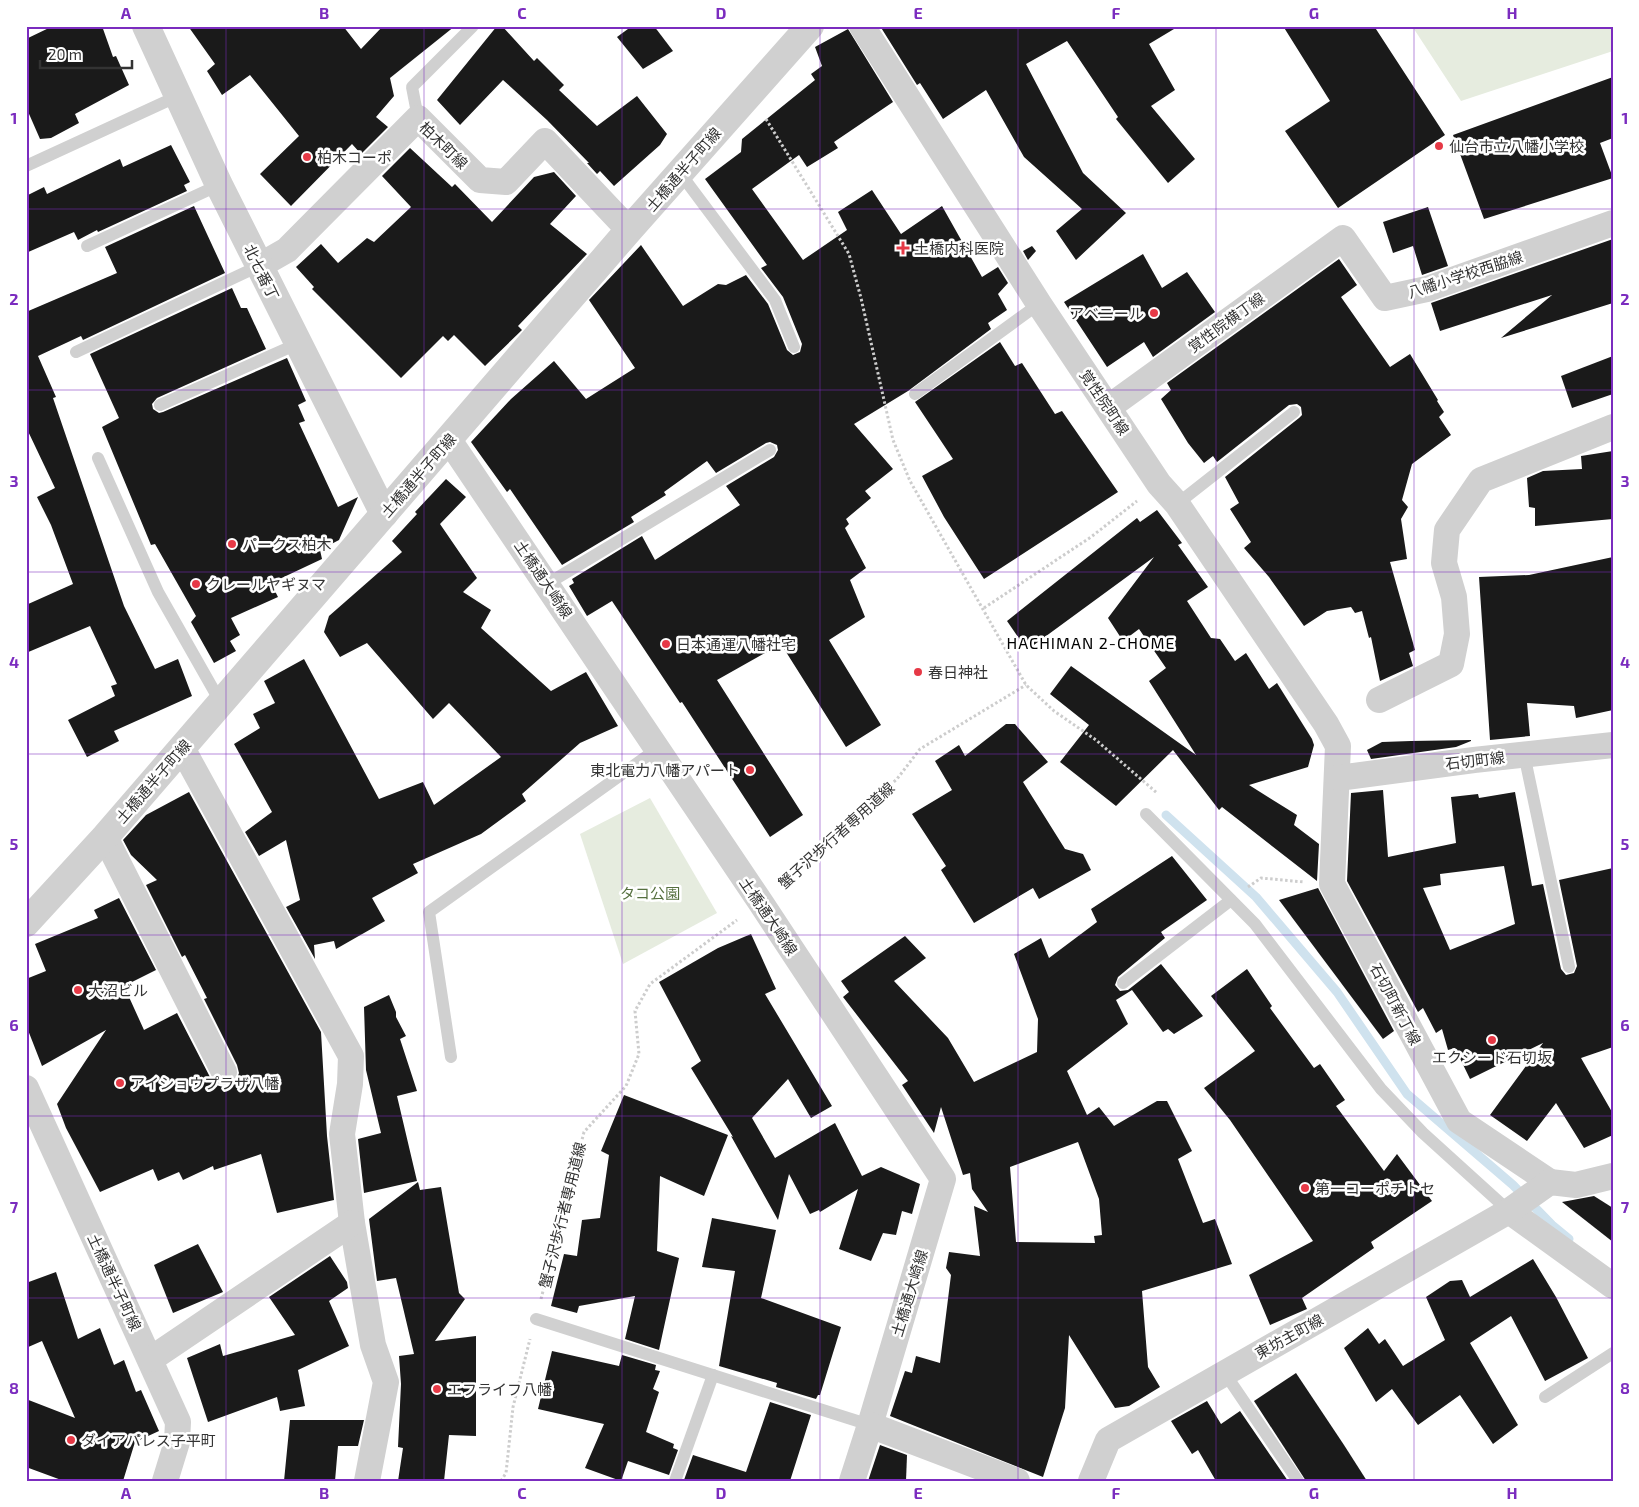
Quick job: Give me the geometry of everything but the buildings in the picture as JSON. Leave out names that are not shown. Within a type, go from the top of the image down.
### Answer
[{"type":"street","name":"土橋通半子町線","points":[[26,923],[105,837],[629,230],[810,26]]},
{"type":"street","name":"覚性院町線","points":[[862,26],[1039,304],[1160,484],[1177,504],[1326,724],[1338,746],[1338,778]]},
{"type":"street","name":"北七番丁","points":[[148,27],[219,185],[297,344],[384,514]]},
{"type":"street","name":"柏木町線","points":[[259,266],[287,250],[418,118],[480,180],[506,182],[545,141],[629,230]]},
{"type":"street","name":"八幡小学校西脇線","points":[[1343,238],[1385,298],[1427,289],[1613,223]]},
{"type":"street","name":"覚性院横丁線","points":[[1109,407],[1343,238]]},
{"type":"street","points":[[1379,700],[1451,664],[1458,634],[1454,597],[1444,563],[1447,530],[1481,480],[1613,427]]},
{"type":"street","name":"土橋通大崎線","points":[[449,440],[761,903],[943,1179],[870,1425]]},
{"type":"street","name":"石切町線","points":[[1338,778],[1524,754],[1613,745]]},
{"type":"street","points":[[182,748],[350,1056],[350,1084],[342,1134],[352,1222],[373,1345],[386,1382],[367,1481]]},
{"type":"street","points":[[1332,884],[1338,778]]},
{"type":"street","points":[[105,837],[224,1072]]},
{"type":"street","name":"石切町新丁線","points":[[1332,884],[1459,1121],[1544,1187]]},
{"type":"street","name":"土橋通半子町線","points":[[26,1088],[151,1359],[178,1422],[177,1442],[165,1481]]},
{"type":"street","points":[[1544,1187],[1576,1185],[1613,1176]]},
{"type":"street","name":"東坊主町線","points":[[1091,1481],[1108,1440],[1512,1209],[1544,1187]]},
{"type":"street","points":[[1512,1209],[1613,1286]]},
{"type":"street","points":[[151,1359],[352,1222]]},
{"type":"street","points":[[852,1481],[870,1425],[1017,1481]]},
{"type":"lane","points":[[418,118],[412,87],[473,26]]},
{"type":"lane","points":[[26,166],[178,96]]},
{"type":"lane","points":[[680,173],[775,300],[794,346]]},
{"type":"lane","points":[[87,246],[219,185]]},
{"type":"lane","points":[[76,352],[259,266]]},
{"type":"lane","points":[[915,394],[1039,304]]},
{"type":"lane","points":[[160,405],[297,344]]},
{"type":"lane","points":[[1177,504],[1294,412]]},
{"type":"lane","points":[[547,584],[770,450]]},
{"type":"lane","points":[[98,458],[158,592],[221,703]]},
{"type":"lane","points":[[451,1057],[429,912],[657,749]]},
{"type":"lane","points":[[1524,754],[1569,967]]},
{"type":"lane","points":[[1146,814],[1255,924],[1381,1089],[1423,1133],[1512,1209]]},
{"type":"lane","points":[[1123,983],[1231,900]]},
{"type":"lane","points":[[536,1319],[870,1425]]},
{"type":"lane","points":[[1545,1397],[1613,1353]]},
{"type":"lane","points":[[1224,1372],[1298,1481]]},
{"type":"lane","points":[[675,1481],[712,1375]]},
{"type":"path","points":[[984,608],[1091,537],[1160,484]]},
{"type":"path","name":"蟹子沢歩行者専用道線","points":[[501,1481],[506,1473],[512,1407],[584,1132],[626,1086],[639,1054],[635,1011],[650,984],[761,903],[897,779],[920,749],[1026,684],[1054,711],[1096,740],[1160,796]]},
{"type":"path","points":[[1257,881],[1261,878],[1332,884]]},
{"type":"green space","points":[[1412,26],[1613,26],[1613,51],[1461,101]]},
{"type":"green space","name":"タコ公園","points":[[650,798],[717,913],[623,964],[580,834]]},
{"type":"waterway","points":[[1166,815],[1256,897],[1337,992],[1407,1094],[1513,1185],[1552,1225],[1569,1239]]},
{"type":"place","name":"仙台市立八幡小学校","points":[[1439,146]]},
{"type":"place","name":"柏木コーポ","points":[[307,157]]},
{"type":"place","name":"土橋内科医院","points":[[903,248]]},
{"type":"place","name":"アベニール","points":[[1154,313]]},
{"type":"place","name":"パークス柏木","points":[[232,544]]},
{"type":"place","name":"クレールヤギヌマ","points":[[196,584]]},
{"type":"place","name":"日本通運八幡社宅","points":[[666,644]]},
{"type":"place","name":"春日神社","points":[[918,672]]},
{"type":"place","name":"東北電力八幡アパート","points":[[750,770]]},
{"type":"place","name":"大沼ビル","points":[[78,990]]},
{"type":"place","name":"エクシード石切坂","points":[[1492,1040]]},
{"type":"place","name":"アイショウプラザ八幡","points":[[120,1083]]},
{"type":"place","name":"第一コーポチトセ","points":[[1305,1188]]},
{"type":"place","name":"エフライフ八幡","points":[[437,1389]]},
{"type":"place","name":"ダイアパレス子平町","points":[[71,1440]]},
{"type":"district","name":"HACHIMAN 2-CHOME","points":[[1091,642]]}]
